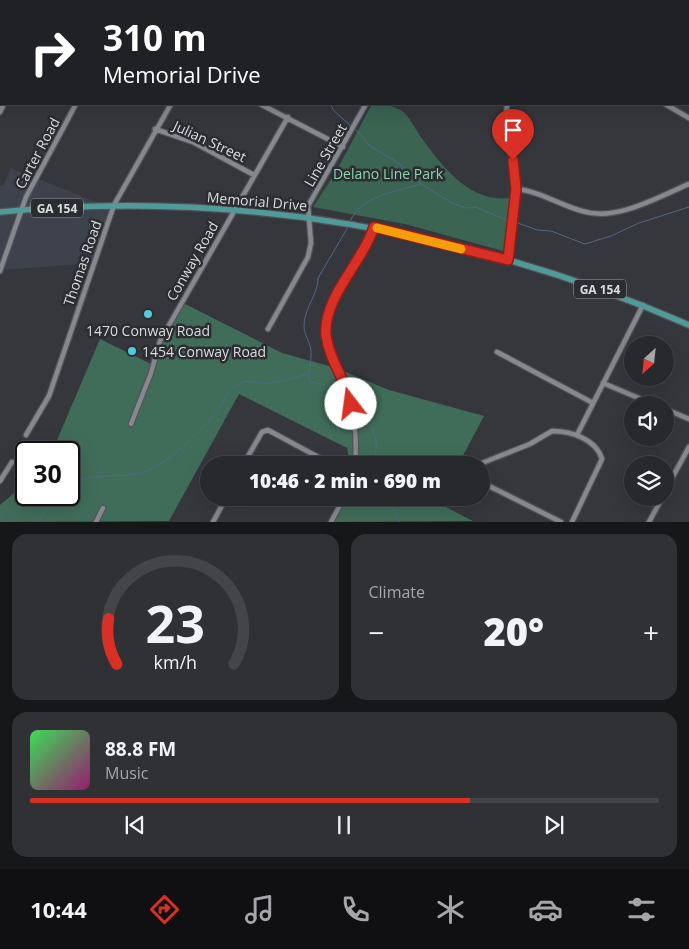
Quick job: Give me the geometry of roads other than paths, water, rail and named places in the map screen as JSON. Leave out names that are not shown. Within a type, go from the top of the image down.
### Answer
[{"type":"main road","name":"Memorial Drive","points":[[0,212],[114,205],[233,210],[374,227],[508,260]]},
{"type":"main road","name":"GA 154","points":[[508,260],[570,278],[643,305],[689,325]]},
{"type":"street","name":"Carter Road","points":[[0,271],[20,210],[75,105]]},
{"type":"street","name":"Thomas Road","points":[[26,435],[49,396],[114,205],[155,129],[170,105]]},
{"type":"street","points":[[262,105],[343,147]]},
{"type":"street","name":"Line Street","points":[[268,329],[308,257],[311,243],[311,218],[308,206],[365,105]]},
{"type":"street","points":[[507,105],[506,120],[516,189],[508,260]]},
{"type":"street","points":[[668,105],[689,118]]},
{"type":"street","name":"Conway Road","points":[[131,424],[151,373],[160,341],[233,210],[288,117]]},
{"type":"street","name":"Julian Street","points":[[155,129],[193,142],[254,175]]},
{"type":"street","points":[[516,189],[526,190],[584,212],[601,214],[621,211],[689,184]]},
{"type":"street","points":[[355,456],[355,433],[350,399],[329,348],[326,326],[329,314],[346,276],[369,242],[374,227]]},
{"type":"street","points":[[577,435],[643,305]]},
{"type":"street","points":[[497,352],[593,403]]},
{"type":"street","points":[[603,383],[634,396]]},
{"type":"street","points":[[674,413],[689,419]]},
{"type":"street","points":[[248,456],[262,432],[268,430],[316,456]]},
{"type":"street","points":[[490,460],[530,444],[552,431],[563,431],[577,435],[597,449],[602,459],[572,522]]},
{"type":"street","points":[[674,474],[689,447]]},
{"type":"street","points":[[0,481],[12,462]]},
{"type":"street","points":[[490,486],[561,522]]},
{"type":"street","points":[[213,522],[222,506]]},
{"type":"street","points":[[331,522],[340,506]]},
{"type":"street","points":[[649,522],[658,506]]},
{"type":"street","points":[[96,522],[103,508]]},
{"type":"waterway","points":[[331,105],[333,110],[352,127]]},
{"type":"waterway","points":[[355,129],[370,146],[400,164],[421,184],[452,203],[466,208],[476,207],[511,222]]},
{"type":"waterway","points":[[350,222],[361,206],[379,196],[420,184]]},
{"type":"waterway","points":[[515,222],[537,230],[551,231],[585,244],[611,236],[639,223],[689,207]]},
{"type":"waterway","points":[[348,227],[318,278],[318,283],[304,321],[311,351],[310,382],[323,384],[348,395]]},
{"type":"waterway","points":[[80,480],[87,478],[134,474],[153,468],[173,455],[192,438],[237,385],[250,381],[266,383],[284,381],[307,374]]},
{"type":"waterway","points":[[351,397],[364,411],[373,429],[376,442],[375,456]]},
{"type":"waterway","points":[[37,522],[50,506]]},
{"type":"waterway","points":[[393,506],[399,522]]},
{"type":"place","name":"1470 Conway Road","points":[[148,314]]},
{"type":"place","name":"1454 Conway Road","points":[[132,351]]},
{"type":"park label","name":"Delano Line Park","points":[[388,173]]}]
